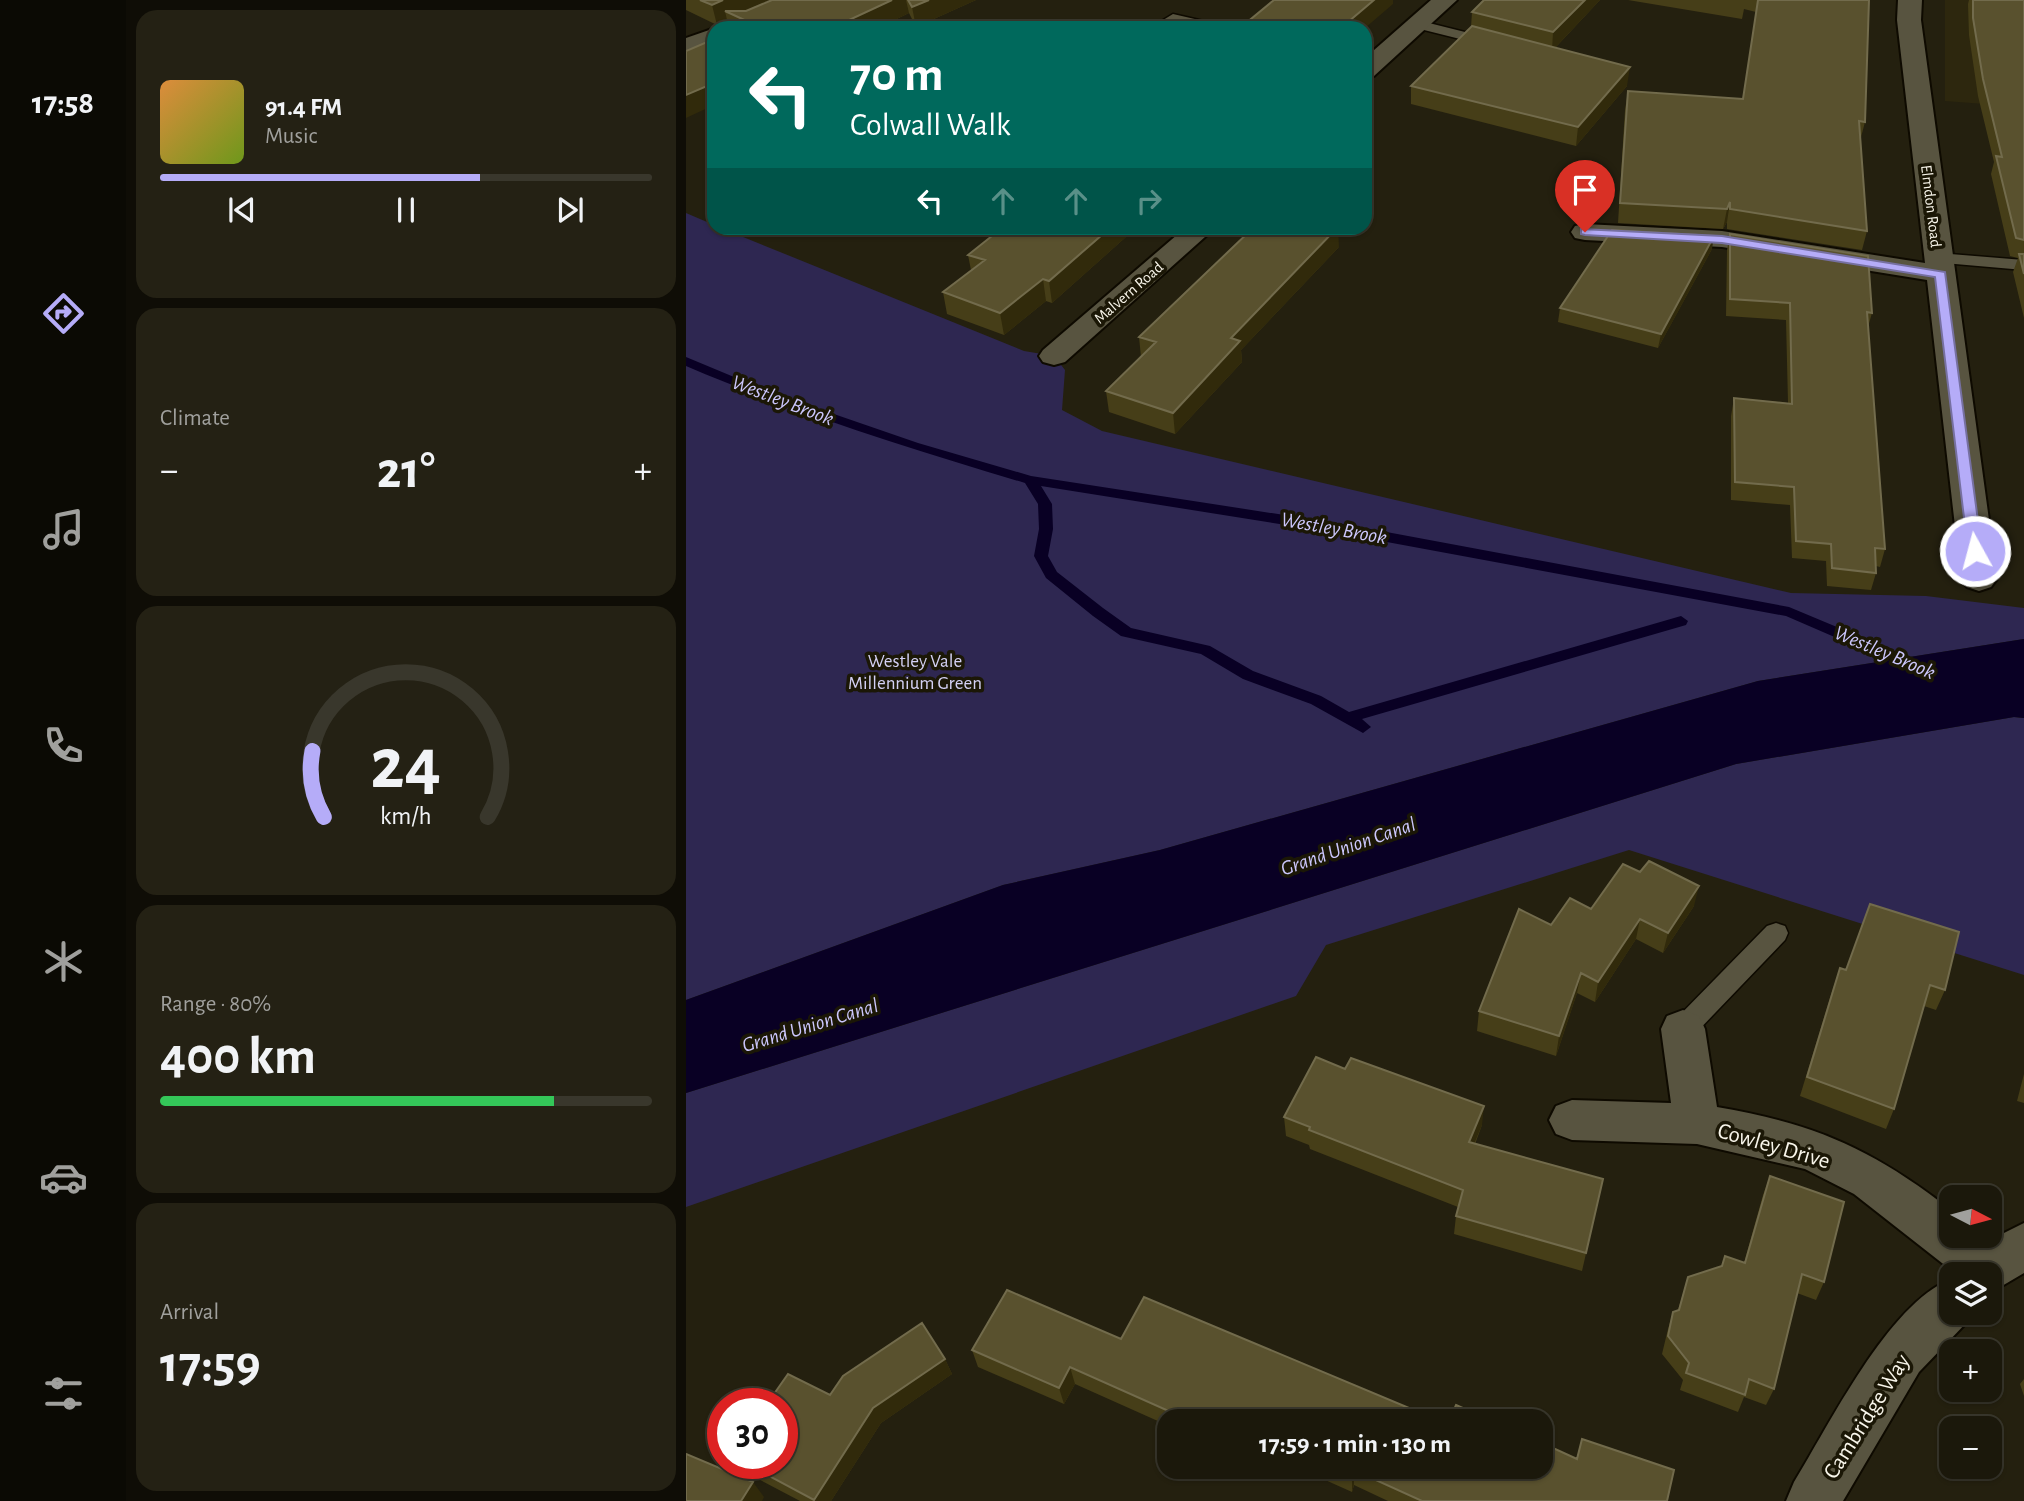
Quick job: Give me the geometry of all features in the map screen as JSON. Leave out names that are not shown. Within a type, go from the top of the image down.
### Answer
[{"type":"street","points":[[1372,63],[1445,0]]},
{"type":"street","name":"Elmdon Road","points":[[1910,0],[1909,20],[1979,579]]},
{"type":"street","points":[[1585,232],[1722,239],[1940,266]]},
{"type":"street","name":"Malvern Road","points":[[1054,356],[1193,235]]},
{"type":"street","name":"Cowley Drive","points":[[1684,1029],[1697,1124]]},
{"type":"street","name":"Cowley Drive","points":[[1572,1120],[1697,1124],[1744,1131],[1815,1152],[1869,1178],[1997,1262]]},
{"type":"street","name":"Cambridge Way","points":[[1813,1501],[1901,1355],[1939,1315]]},
{"type":"lane","points":[[1168,21],[1172,18],[1185,21]]},
{"type":"lane","points":[[1417,24],[1504,46]]},
{"type":"lane","points":[[1940,266],[2024,265]]},
{"type":"lane","points":[[1684,1029],[1776,933]]},
{"type":"shaded area","points":[[1945,0],[2000,0],[2024,107],[1945,101]]},
{"type":"green space","name":"Westley Vale Millennium Green","points":[[686,213],[707,222],[707,235],[738,235],[1024,351],[1054,356],[1065,370],[1062,410],[1102,431],[1791,593],[1926,596],[2024,608],[2024,639],[1758,681],[1160,850],[1003,885],[686,1000]]},
{"type":"green space","points":[[2014,717],[2024,718],[2024,975],[1629,850],[1326,945],[1296,996],[686,1207],[686,1093],[1736,764]]},
{"type":"water","name":"Grand Union Canal","points":[[2024,639],[2024,718],[2014,717],[1736,764],[686,1093],[686,1000],[1003,885],[1160,850],[1758,681]]},
{"type":"building","points":[[700,0],[723,0],[712,5]]},
{"type":"building","points":[[772,0],[892,0],[847,21],[747,21],[725,11],[746,11]]},
{"type":"building","points":[[908,0],[929,0],[912,7]]},
{"type":"building","points":[[1274,0],[1374,0],[1349,21],[1248,21]]},
{"type":"building","points":[[1484,0],[1585,0],[1553,32],[1472,12]]},
{"type":"building","points":[[1758,0],[1869,0],[1865,122],[1859,121],[1867,231],[1730,209],[1730,202],[1727,209],[1620,203],[1628,91],[1743,99]]},
{"type":"building","points":[[1973,0],[2024,0],[2024,240],[2016,238],[1996,156],[2002,157],[1983,79],[1973,18]]},
{"type":"building","points":[[1472,26],[1630,67],[1578,127],[1411,86]]},
{"type":"building","points":[[707,42],[707,86],[686,95],[686,51]]},
{"type":"building","points":[[1612,230],[1714,236],[1661,334],[1560,308]]},
{"type":"building","points":[[1730,234],[1868,256],[1872,313],[1867,312],[1885,549],[1875,548],[1876,573],[1832,568],[1831,544],[1796,541],[1794,487],[1735,482],[1734,398],[1792,404],[1790,303],[1730,299]]},
{"type":"building","points":[[993,235],[1102,235],[1049,281],[1043,279],[1000,313],[943,292],[985,260],[968,255]]},
{"type":"building","points":[[1246,235],[1330,235],[1231,338],[1240,341],[1173,413],[1106,391],[1156,342],[1139,337]]},
{"type":"building","points":[[2019,254],[2024,254],[2024,274]]},
{"type":"building","points":[[1649,861],[1699,886],[1668,933],[1640,919],[1598,982],[1581,973],[1559,1036],[1479,1011],[1519,909],[1551,925],[1570,898],[1591,909],[1623,864],[1640,872]]},
{"type":"building","points":[[1870,904],[1959,932],[1945,990],[1930,985],[1894,1109],[1807,1077],[1840,968],[1846,970]]},
{"type":"building","points":[[1316,1057],[1345,1069],[1351,1058],[1484,1106],[1469,1142],[1603,1179],[1586,1253],[1456,1216],[1463,1190],[1309,1130],[1310,1127],[1284,1117]]},
{"type":"building","points":[[1770,1176],[1844,1202],[1824,1282],[1802,1274],[1774,1389],[1749,1379],[1745,1395],[1686,1373],[1689,1363],[1668,1336],[1673,1312],[1679,1310],[1688,1277],[1722,1266],[1725,1256],[1745,1263]]},
{"type":"building","points":[[1007,1290],[1121,1339],[1144,1297],[1411,1409],[1164,1409],[1070,1367],[1059,1388],[972,1350]]},
{"type":"building","points":[[922,1323],[945,1359],[873,1408],[814,1500],[775,1479],[798,1479],[798,1388],[778,1388],[788,1374],[830,1395],[843,1376]]},
{"type":"building","points":[[1582,1439],[1674,1470],[1667,1501],[1422,1501],[1374,1479],[1553,1479],[1553,1448],[1577,1459]]},
{"type":"building","points":[[686,1454],[707,1463],[707,1479],[746,1479],[753,1482],[741,1501],[686,1501]]},
{"type":"waterway","name":"Westley Brook","points":[[686,361],[765,395],[913,446],[1030,480]]},
{"type":"waterway","name":"Westley Brook","points":[[1030,480],[1349,530],[1789,612],[1918,667]]},
{"type":"waterway","points":[[1030,480],[1045,504],[1046,529],[1041,556],[1051,575],[1098,612],[1126,632],[1205,650],[1248,675],[1316,700],[1347,718]]},
{"type":"waterway","points":[[1347,718],[1681,621]]},
{"type":"waterway","points":[[1347,718],[1363,727]]},
{"type":"route","points":[[1585,232],[1722,239],[1941,274],[1975,551]]}]
